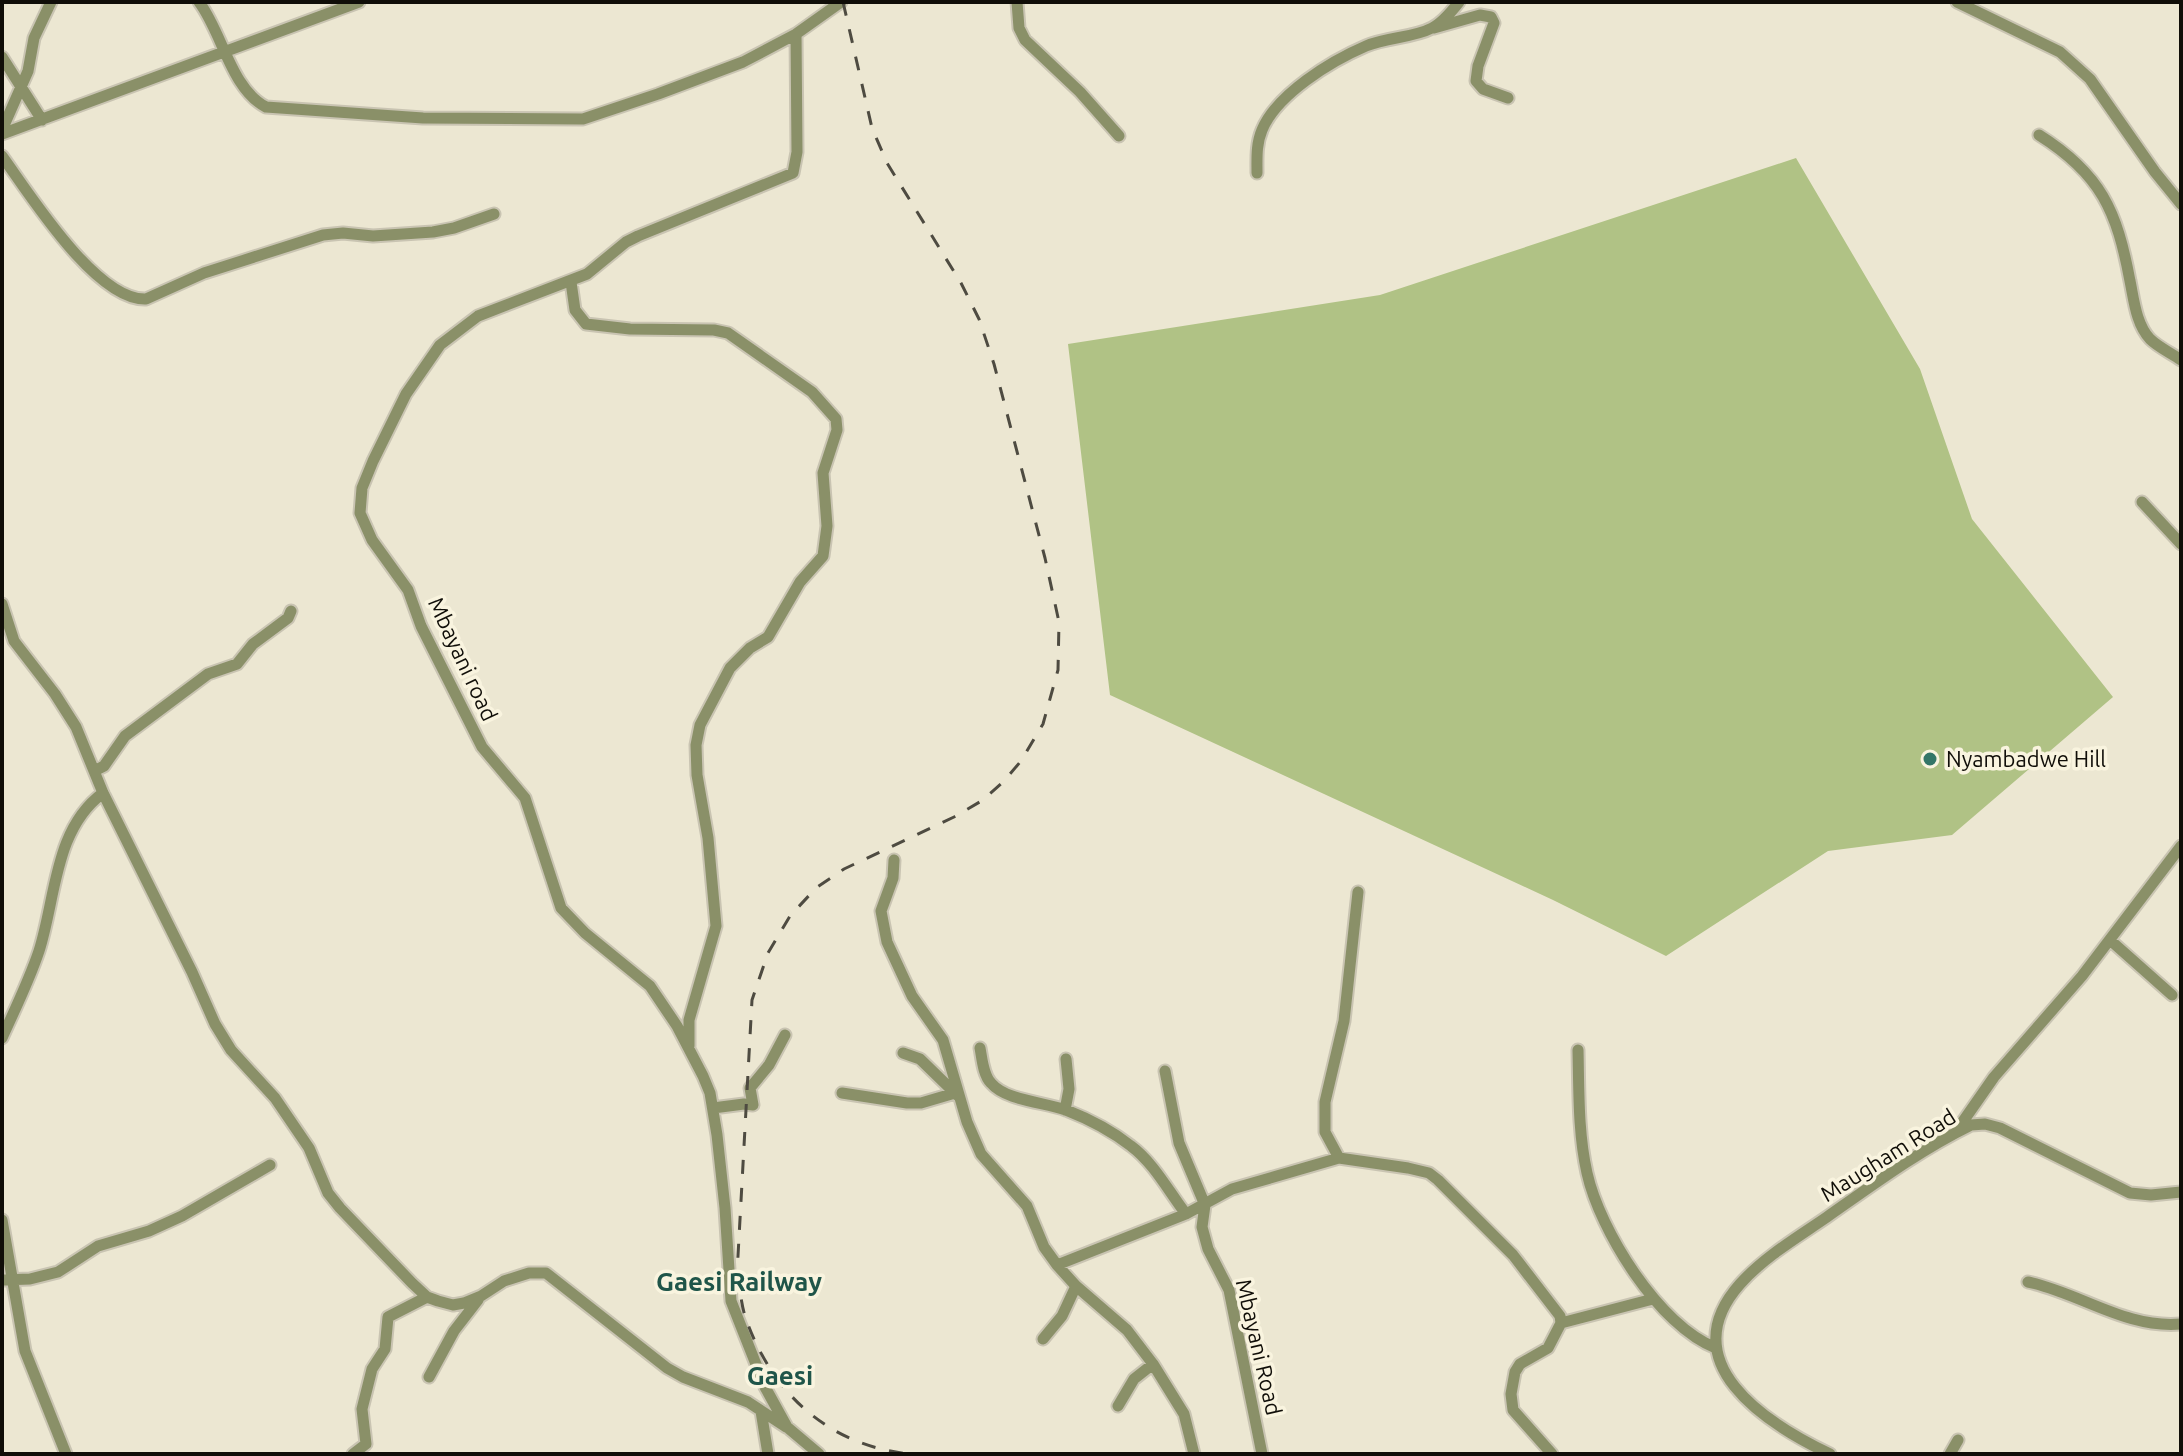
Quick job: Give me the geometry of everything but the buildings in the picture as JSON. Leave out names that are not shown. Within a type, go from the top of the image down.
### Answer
[{"type":"street","points":[[2,132],[28,71],[34,38],[51,2]]},
{"type":"street","points":[[199,2],[211,18],[251,97],[266,107],[423,118],[571,120],[596,116],[743,62],[796,34],[841,2]]},
{"type":"street","points":[[2,132],[42,120],[359,2]]},
{"type":"street","points":[[1017,2],[1019,28],[1025,40],[1080,92],[1119,136]]},
{"type":"street","points":[[1432,28],[1459,2]]},
{"type":"street","points":[[1957,2],[2060,52],[2090,79],[2181,204]]},
{"type":"street","points":[[1257,173],[1258,144],[1268,118],[1291,93],[1312,77],[1368,45],[1480,15],[1491,17],[1494,23],[1478,66],[1476,81],[1483,89],[1508,98]]},
{"type":"street","name":"Mbayani road","points":[[796,34],[797,152],[793,173],[626,242],[587,274],[478,316],[440,345],[412,384],[373,461],[362,488],[360,513],[372,540],[408,590],[421,626],[482,747],[525,798],[561,908],[585,933],[650,986],[690,1051],[710,1093],[713,1108],[725,1208],[731,1301],[765,1387],[787,1427],[819,1454]]},
{"type":"street","points":[[2,57],[42,120]]},
{"type":"street","points":[[2039,135],[2066,152],[2093,179],[2114,217],[2139,321],[2150,339],[2181,360]]},
{"type":"street","points":[[2,156],[75,254],[97,275],[136,299],[146,299],[204,273],[323,235],[433,232],[494,214]]},
{"type":"street","points":[[571,282],[575,310],[586,324],[728,333],[812,392],[836,419],[837,430],[823,473],[827,526],[823,556],[800,582],[768,637],[750,648],[730,668],[700,725],[696,745],[697,766],[716,926],[689,1020],[690,1051]]},
{"type":"street","points":[[2142,502],[2181,544]]},
{"type":"street","points":[[2,604],[14,641],[67,712],[103,793],[226,1042],[275,1098],[309,1148],[333,1200],[363,1234],[427,1297],[453,1305],[481,1296],[504,1281],[529,1273],[546,1273],[675,1373],[748,1402],[787,1427]]},
{"type":"street","points":[[94,771],[104,766],[125,736],[208,674],[237,664],[254,643],[288,618],[291,611]]},
{"type":"street","points":[[2,1038],[37,955],[69,832],[103,793]]},
{"type":"street","points":[[1954,1133],[1994,1077],[2110,940],[2181,846]]},
{"type":"street","points":[[894,860],[893,878],[881,911],[887,942],[912,996],[943,1040],[958,1096],[981,1154],[1027,1206],[1044,1247],[1057,1265],[1076,1286],[1127,1330],[1153,1364],[1184,1414],[1194,1454]]},
{"type":"street","points":[[1339,1158],[1325,1132],[1325,1102],[1344,1021],[1358,892]]},
{"type":"street","points":[[2110,940],[2172,995]]},
{"type":"street","points":[[713,1108],[753,1105],[750,1088],[769,1065],[785,1035]]},
{"type":"street","points":[[980,1048],[984,1069],[993,1086],[1018,1098],[1065,1110],[1131,1146],[1148,1163],[1186,1214]]},
{"type":"street","points":[[1578,1050],[1580,1127],[1588,1177],[1595,1198],[1632,1271],[1653,1299],[1698,1339],[1716,1348],[1729,1383],[1751,1404],[1782,1427],[1830,1454]]},
{"type":"street","points":[[903,1053],[926,1064],[958,1096]]},
{"type":"street","points":[[1065,1110],[1069,1089],[1066,1059]]},
{"type":"street","points":[[1165,1071],[1179,1143],[1205,1205]]},
{"type":"street","points":[[842,1093],[907,1103],[958,1096]]},
{"type":"street","name":"Maugham Road","points":[[1716,1348],[1724,1308],[1742,1282],[1770,1257],[1895,1170],[1971,1125],[1985,1124],[2000,1128],[2130,1193],[2151,1195],[2181,1192]]},
{"type":"street","points":[[1057,1265],[1186,1214],[1255,1180],[1339,1158],[1420,1170],[1438,1180],[1513,1255],[1554,1306],[1561,1323]]},
{"type":"street","points":[[7,1280],[30,1279],[58,1272],[98,1246],[166,1224],[202,1206],[270,1165]]},
{"type":"street","name":"Mbayani Road","points":[[1205,1205],[1203,1233],[1229,1290],[1262,1454]]},
{"type":"street","points":[[2,1220],[7,1280],[25,1351],[66,1454]]},
{"type":"street","points":[[2028,1282],[2078,1297],[2134,1321],[2181,1324]]},
{"type":"street","points":[[1043,1339],[1062,1316],[1076,1286]]},
{"type":"street","points":[[429,1377],[454,1331],[481,1296]]},
{"type":"street","points":[[353,1454],[369,1449],[362,1416],[363,1403],[372,1369],[385,1349],[387,1320],[427,1297]]},
{"type":"street","points":[[1552,1454],[1513,1410],[1511,1394],[1515,1372],[1520,1364],[1548,1348],[1561,1323],[1653,1299]]},
{"type":"street","points":[[1118,1406],[1134,1379],[1153,1364]]},
{"type":"street","points":[[761,1411],[768,1454]]},
{"type":"street","points":[[1950,1454],[1958,1440]]},
{"type":"green space","points":[[1796,158],[1920,369],[1972,519],[2113,697],[1952,835],[1828,851],[1666,956],[1553,900],[1110,695],[1068,344],[1380,295]]},
{"type":"railway","points":[[843,2],[872,128],[887,163],[961,283],[979,319],[994,364],[1059,622],[1058,670],[1043,724],[1021,761],[983,800],[844,869],[816,888],[790,916],[768,953],[752,1000],[737,1274],[745,1316],[770,1369],[806,1410],[828,1427],[853,1439],[880,1449],[909,1454]]},
{"type":"place","name":"Nyambadwe Hill","points":[[1930,759]]},
{"type":"district","name":"Gaesi Railway","points":[[739,1282]]},
{"type":"district","name":"Gaesi","points":[[780,1376]]}]
